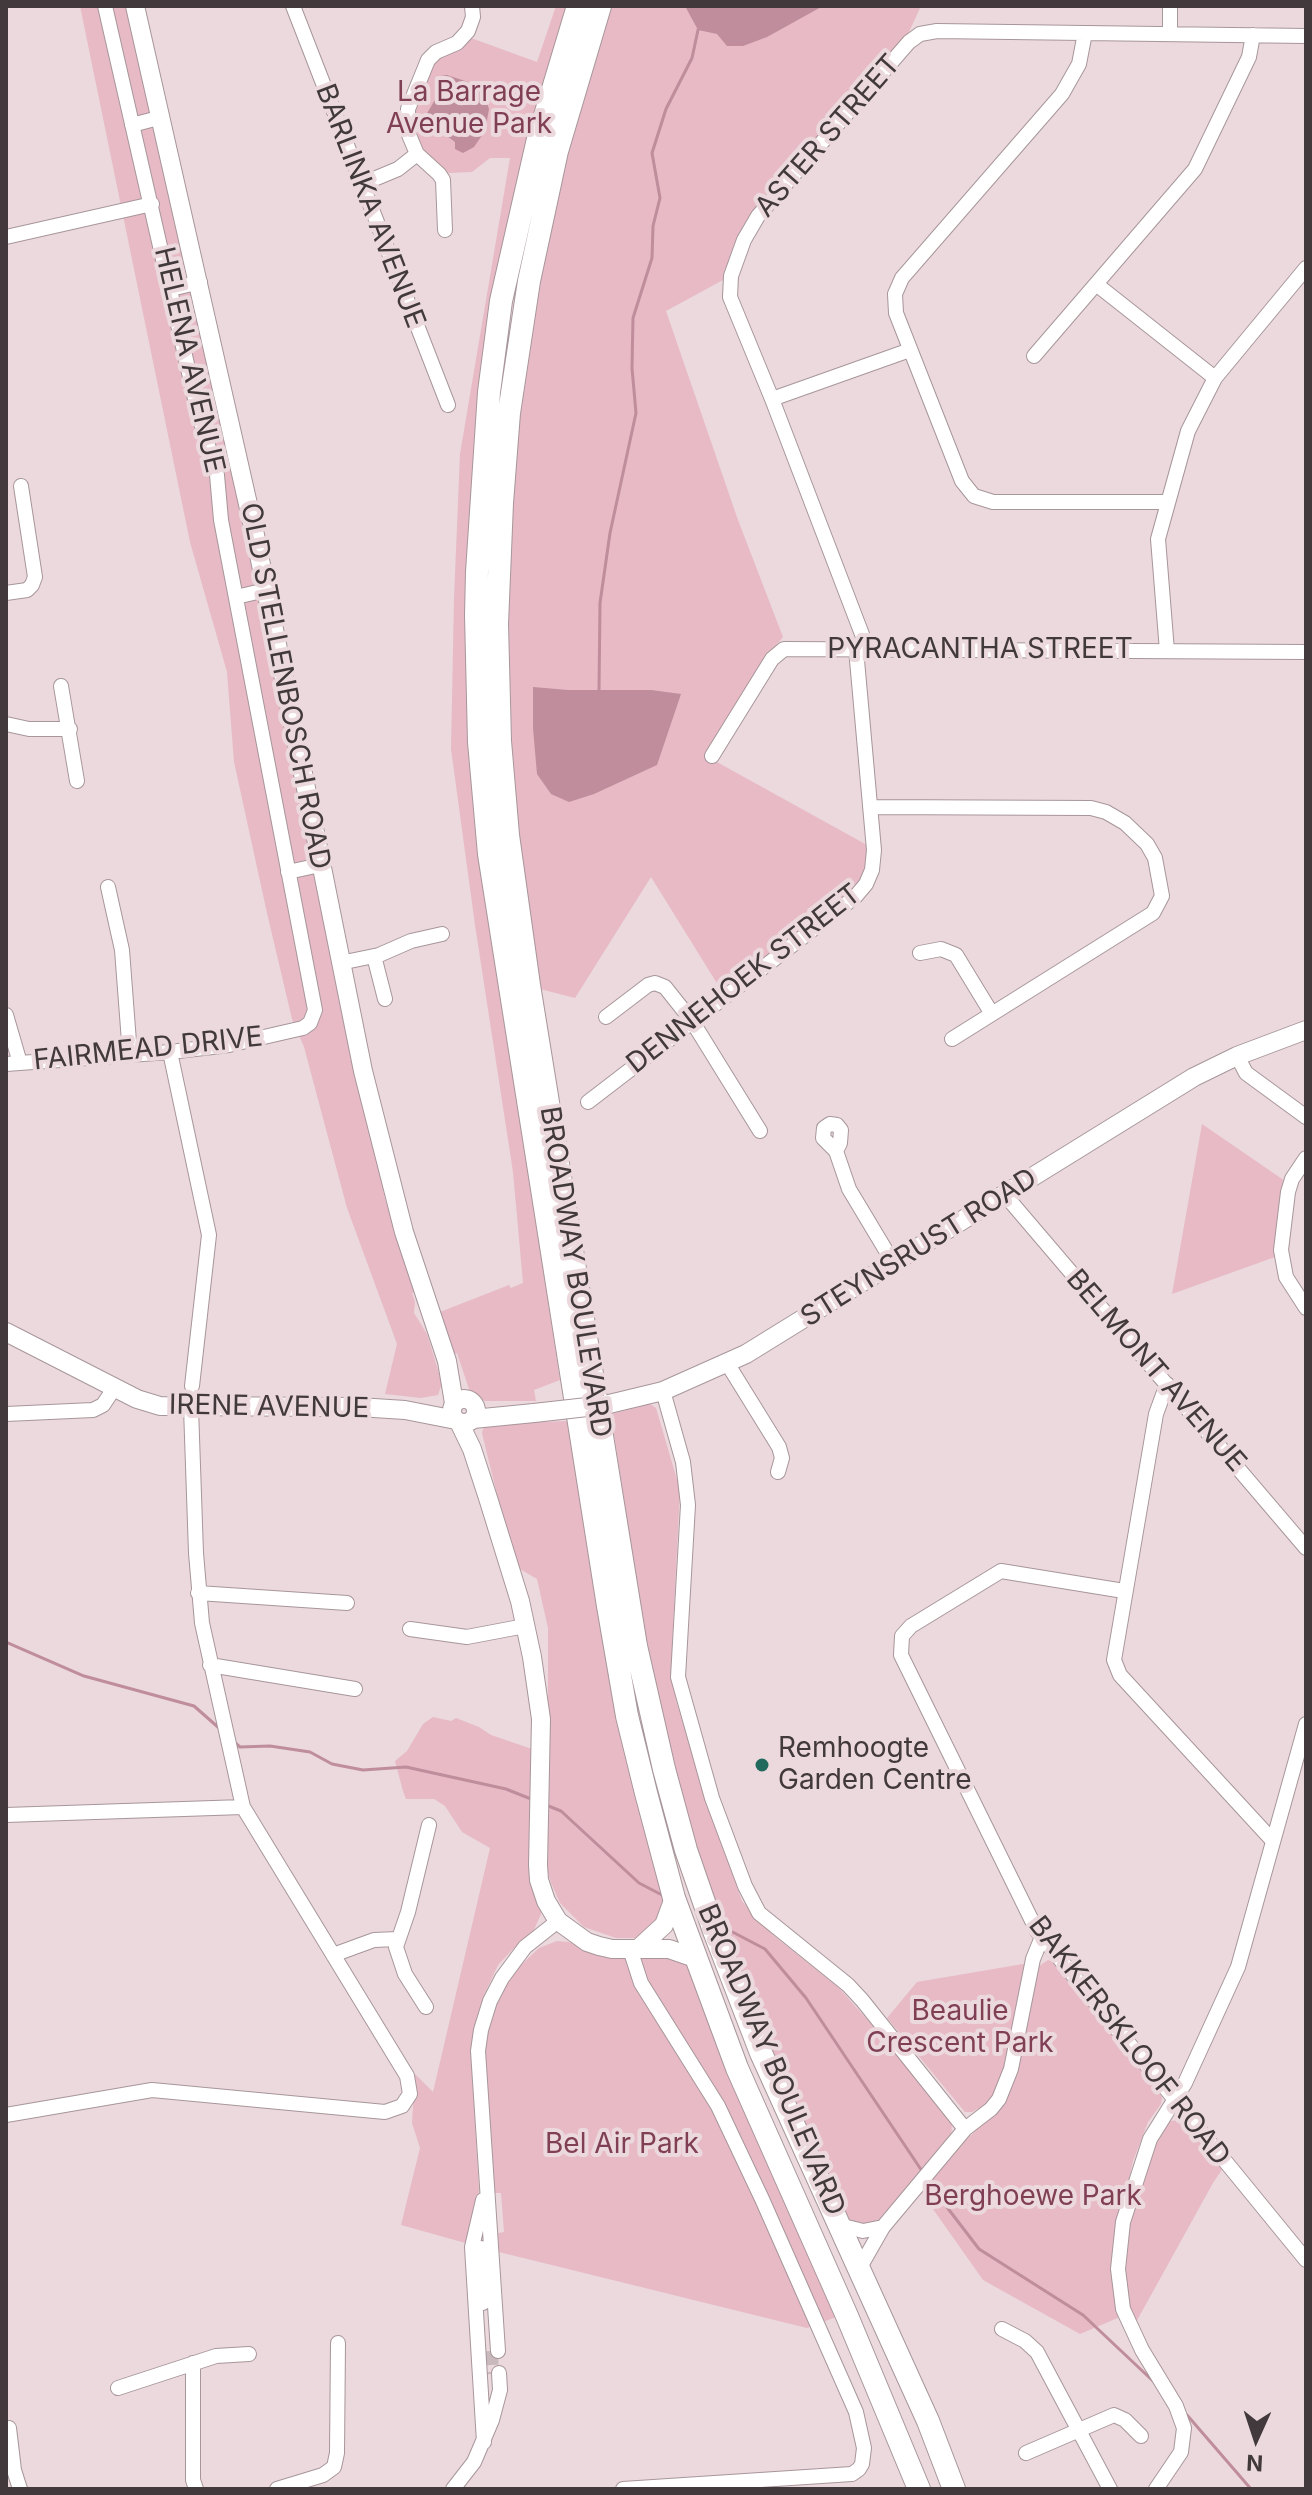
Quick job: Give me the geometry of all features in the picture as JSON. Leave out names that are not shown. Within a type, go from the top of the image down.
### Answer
[{"type":"main road","name":"BROADWAY BOULEVARD","points":[[578,6],[538,139],[501,301],[489,392],[477,572],[479,742],[489,854],[627,1716],[674,1898],[737,2068],[847,2316],[919,2489]]},
{"type":"main road","name":"BROADWAY BOULEVARD","points":[[600,6],[557,151],[529,281],[509,413],[497,609],[498,701],[508,835],[531,1000],[642,1678],[686,1850],[761,2053],[928,2421],[954,2489]]},
{"type":"street","name":"HELENA AVENUE","points":[[105,6],[198,412],[217,475],[221,520],[314,999]]},
{"type":"street","name":"OLD STELLENBOSCH ROAD","points":[[135,6],[200,282],[381,1149],[404,1232],[488,1484],[488,1498]]},
{"type":"street","name":"BARLINKA AVENUE","points":[[293,6],[448,405]]},
{"type":"street","points":[[445,230],[443,180],[417,154],[407,126],[410,100],[432,56],[457,43],[468,31],[473,17],[472,6]]},
{"type":"street","points":[[1170,6],[1170,34]]},
{"type":"street","name":"ASTER STREET","points":[[862,650],[772,399],[732,305],[729,289],[744,240],[765,208],[909,42],[920,34],[937,31],[1306,36]]},
{"type":"street","points":[[1085,33],[1079,64],[1062,94],[897,286],[894,302],[962,481],[974,496],[993,502],[1167,502]]},
{"type":"street","points":[[1034,356],[1202,158],[1249,57],[1253,35]]},
{"type":"street","points":[[132,125],[162,117]]},
{"type":"street","points":[[362,184],[398,169],[417,154]]},
{"type":"street","points":[[6,237],[152,204]]},
{"type":"street","points":[[1167,651],[1157,549],[1159,531],[1188,431],[1215,378],[1306,268]]},
{"type":"street","points":[[171,289],[200,282]]},
{"type":"street","points":[[1096,284],[1215,378]]},
{"type":"street","points":[[772,399],[910,350]]},
{"type":"street","points":[[6,593],[27,590],[35,577],[21,486]]},
{"type":"street","points":[[236,597],[266,590]]},
{"type":"street","name":"DENNEHOEK STREET","points":[[588,1102],[861,891],[874,860],[862,650]]},
{"type":"street","name":"PYRACANTHA STREET","points":[[712,756],[779,651],[1306,652]]},
{"type":"street","points":[[61,686],[77,781]]},
{"type":"street","points":[[6,724],[22,729],[70,729]]},
{"type":"street","points":[[870,807],[1091,808],[1116,817],[1147,844],[1155,858],[1162,889],[1161,903],[1153,913],[952,1039]]},
{"type":"street","points":[[288,872],[320,865]]},
{"type":"street","points":[[108,887],[122,950],[130,1055]]},
{"type":"street","points":[[340,963],[374,956],[411,941],[442,934]]},
{"type":"street","points":[[920,953],[941,949],[956,955],[992,1014]]},
{"type":"street","points":[[374,956],[385,999]]},
{"type":"street","points":[[606,1017],[648,985],[655,983],[665,987],[692,1021],[760,1131]]},
{"type":"street","name":"FAIRMEAD DRIVE","points":[[13,1064],[229,1045],[303,1028],[314,1017],[314,999]]},
{"type":"street","points":[[6,1015],[13,1064]]},
{"type":"street","name":"STEYNSRUST ROAD","points":[[463,1409],[534,1413],[605,1405],[655,1393],[727,1363],[784,1332],[1194,1077],[1237,1056],[1306,1030]]},
{"type":"street","points":[[170,1052],[209,1235],[192,1386]]},
{"type":"street","points":[[1237,1056],[1246,1073],[1306,1117]]},
{"type":"street","points":[[836,1151],[849,1189],[894,1264]]},
{"type":"street","points":[[1306,1158],[1292,1179],[1288,1192],[1281,1250],[1286,1277],[1306,1308]]},
{"type":"street","name":"BELMONT AVENUE","points":[[1005,1195],[1306,1548]]},
{"type":"street","name":"IRENE AVENUE","points":[[6,1332],[154,1405],[191,1408],[301,1405],[463,1409]]},
{"type":"street","points":[[727,1363],[779,1447],[782,1458],[778,1472]]},
{"type":"street","points":[[1167,1384],[1156,1414],[1114,1660],[1120,1675],[1273,1841]]},
{"type":"street","points":[[6,1414],[93,1410],[103,1405],[115,1387]]},
{"type":"street","points":[[655,1393],[683,1462],[688,1505],[678,1677],[712,1798],[751,1902],[770,1923],[848,1985],[965,2129]]},
{"type":"street","points":[[6,2115],[152,2090],[385,2112],[399,2108],[410,2094],[409,2080],[243,1807],[210,1665],[198,1593],[191,1408]]},
{"type":"street","name":"OLD STELLENBOSCH ROAD","points":[[463,1409],[469,1441],[525,1626],[538,1687],[541,1719],[539,1880],[546,1901],[558,1921]]},
{"type":"street","name":"IRENE AVENUE","points":[[411,1410],[436,1415],[463,1409]]},
{"type":"street","points":[[436,1415],[458,1436],[479,1474]]},
{"type":"street","name":"BAKKERSKLOOF ROAD","points":[[1124,1591],[1001,1571],[993,1573],[911,1626],[902,1636],[899,1645],[901,1655],[1042,1937],[1174,2101],[1304,2254]]},
{"type":"street","points":[[198,1593],[347,1603]]},
{"type":"street","points":[[410,1629],[467,1637],[525,1626]]},
{"type":"street","points":[[210,1665],[355,1689]]},
{"type":"street","points":[[1156,2489],[1173,2465],[1184,2440],[1181,2418],[1130,2327],[1119,2289],[1123,2222],[1156,2126],[1185,2083],[1238,1967],[1306,1724]]},
{"type":"street","points":[[6,1815],[243,1807]]},
{"type":"street","points":[[426,2007],[400,1963],[396,1947],[408,1912],[429,1825]]},
{"type":"street","points":[[635,1948],[664,1925],[674,1898]]},
{"type":"street","points":[[483,2224],[495,2297],[491,2351],[483,2224],[486,2188],[477,2072],[481,2030],[490,2001],[513,1961],[558,1921],[587,1942],[599,1946],[669,1949],[695,1958]]},
{"type":"street","points":[[859,2269],[883,2227],[965,2129],[991,2109],[1006,2084],[1033,1959],[1042,1937]]},
{"type":"street","points":[[333,1955],[374,1940],[398,1939]]},
{"type":"street","points":[[623,2489],[852,2474],[859,2469],[864,2448],[856,2412],[757,2187],[718,2106],[641,1983],[635,1948]]},
{"type":"street","points":[[483,2224],[472,2247],[484,2442]]},
{"type":"street","points":[[839,2225],[863,2231],[883,2227]]},
{"type":"street","points":[[1002,2329],[1025,2341],[1037,2352],[1110,2489]]},
{"type":"street","points":[[277,2489],[323,2475],[334,2467],[337,2453],[338,2343]]},
{"type":"street","points":[[118,2388],[216,2356],[249,2354]]},
{"type":"street","points":[[193,2363],[193,2480],[196,2489]]},
{"type":"street","points":[[453,2489],[474,2462],[484,2442],[494,2413],[492,2374],[484,2442]]},
{"type":"street","points":[[1026,2453],[1114,2415],[1125,2420],[1141,2436]]},
{"type":"street","points":[[9,2428],[14,2470],[20,2489]]},
{"type":"green space","points":[[80,6],[129,6],[263,606],[385,1199],[416,1292],[412,1293],[414,1313],[427,1334],[442,1383],[438,1395],[421,1398],[385,1394],[397,1344],[347,1208],[304,1047],[292,1019],[234,762],[227,672],[190,542]]},
{"type":"green space","name":"La Barrage Avenue Park","points":[[556,6],[567,6],[528,139],[474,453],[466,657],[469,753],[480,855],[560,1380],[534,1390],[536,1401],[485,1401],[470,1392],[440,1312],[509,1285],[511,1288],[523,1283],[513,1172],[451,749],[454,598],[460,454],[510,158],[490,158],[472,172],[447,173],[424,153],[414,132],[413,118],[416,101],[437,57],[458,49],[471,38],[537,62]]},
{"type":"green space","points":[[611,6],[921,6],[908,34],[744,225],[723,280],[666,311],[738,520],[783,637],[706,756],[867,845],[869,861],[857,888],[723,993],[651,877],[575,998],[540,989],[522,874],[513,783],[507,581],[515,452],[541,266],[566,154]]},
{"type":"green space","points":[[1202,1124],[1285,1181],[1280,1197],[1275,1257],[1172,1294]]},
{"type":"green space","points":[[647,1402],[656,1408],[680,1490],[672,1646],[676,1701],[715,1827],[742,1901],[773,1935],[839,1988],[952,2124],[951,2136],[872,2226],[852,2223],[846,2214],[755,2014],[714,1902],[686,1812],[644,1633],[611,1414]]},
{"type":"green space","points":[[568,1421],[605,1650],[637,1800],[663,1899],[663,1913],[639,1938],[616,1938],[584,1927],[560,1903],[551,1883],[548,1872],[548,1628],[537,1579],[520,1569],[512,1556],[482,1433],[484,1426],[489,1424]]},
{"type":"green space","name":"Bel Air Park","points":[[433,1717],[451,1721],[456,1718],[491,1735],[532,1749],[541,1914],[533,1932],[498,1965],[484,1995],[476,2024],[471,2054],[479,2191],[469,2244],[401,2225],[420,2148],[412,2123],[415,2074],[433,2092],[490,1848],[462,1832],[445,1806],[434,1799],[406,1799],[395,1761],[407,1751],[423,1724]]},
{"type":"green space","name":"Bel Air Park","points":[[557,1941],[569,1942],[614,1959],[632,1959],[659,1952],[685,1961],[836,2317],[807,2328],[499,2252],[498,2233],[504,2232],[501,2193],[491,2193],[483,2061],[487,2027],[500,1995],[518,1968],[539,1948]]},
{"type":"green space","name":"Berghoewe Park","points":[[1048,1960],[1059,1964],[1162,2097],[1161,2104],[1148,2122],[1133,2161],[1113,2250],[1112,2285],[1120,2317],[1080,2334],[983,2280],[921,2192],[963,2143],[996,2111],[1011,2090],[1036,1973],[1039,1966]]},
{"type":"green space","name":"Beaulie Crescent Park","points":[[1026,1965],[1005,2069],[994,2094],[985,2105],[965,2112],[887,2018],[917,1982]]},
{"type":"green space","name":"Berghoewe Park","points":[[1180,2120],[1223,2168],[1135,2324],[1124,2288],[1125,2237],[1150,2156],[1170,2121]]},
{"type":"shaded area","points":[[685,6],[823,6],[767,37],[743,46],[727,46],[717,34],[698,30]]},
{"type":"shaded area","points":[[441,76],[468,82],[477,89],[485,97],[489,109],[485,131],[474,147],[463,153],[455,149],[455,142],[435,127],[426,115],[436,98]]},
{"type":"shaded area","points":[[533,687],[651,690],[681,694],[657,765],[569,802],[551,794],[537,774]]},
{"type":"waterway","points":[[599,690],[600,603],[610,533],[636,413],[632,368],[633,318],[652,258],[653,226],[660,198],[652,153],[666,109],[692,58],[698,30]]},
{"type":"waterway","points":[[6,1642],[84,1676],[194,1706],[219,1728]]},
{"type":"waterway","points":[[233,1741],[240,1747],[270,1746],[310,1752],[332,1764],[363,1770],[406,1767],[506,1789],[531,1799]]},
{"type":"waterway","points":[[546,1805],[561,1811],[639,1883],[662,1895]]},
{"type":"waterway","points":[[723,1927],[765,1949],[806,1998],[922,2171]]},
{"type":"waterway","points":[[930,2185],[979,2249],[1083,2315],[1153,2381]]},
{"type":"waterway","points":[[1187,2415],[1251,2489]]},
{"type":"tunnel","points":[[491,2351],[492,2374]]},
{"type":"place","name":"Remhoogte Garden Centre","points":[[762,1765]]}]
